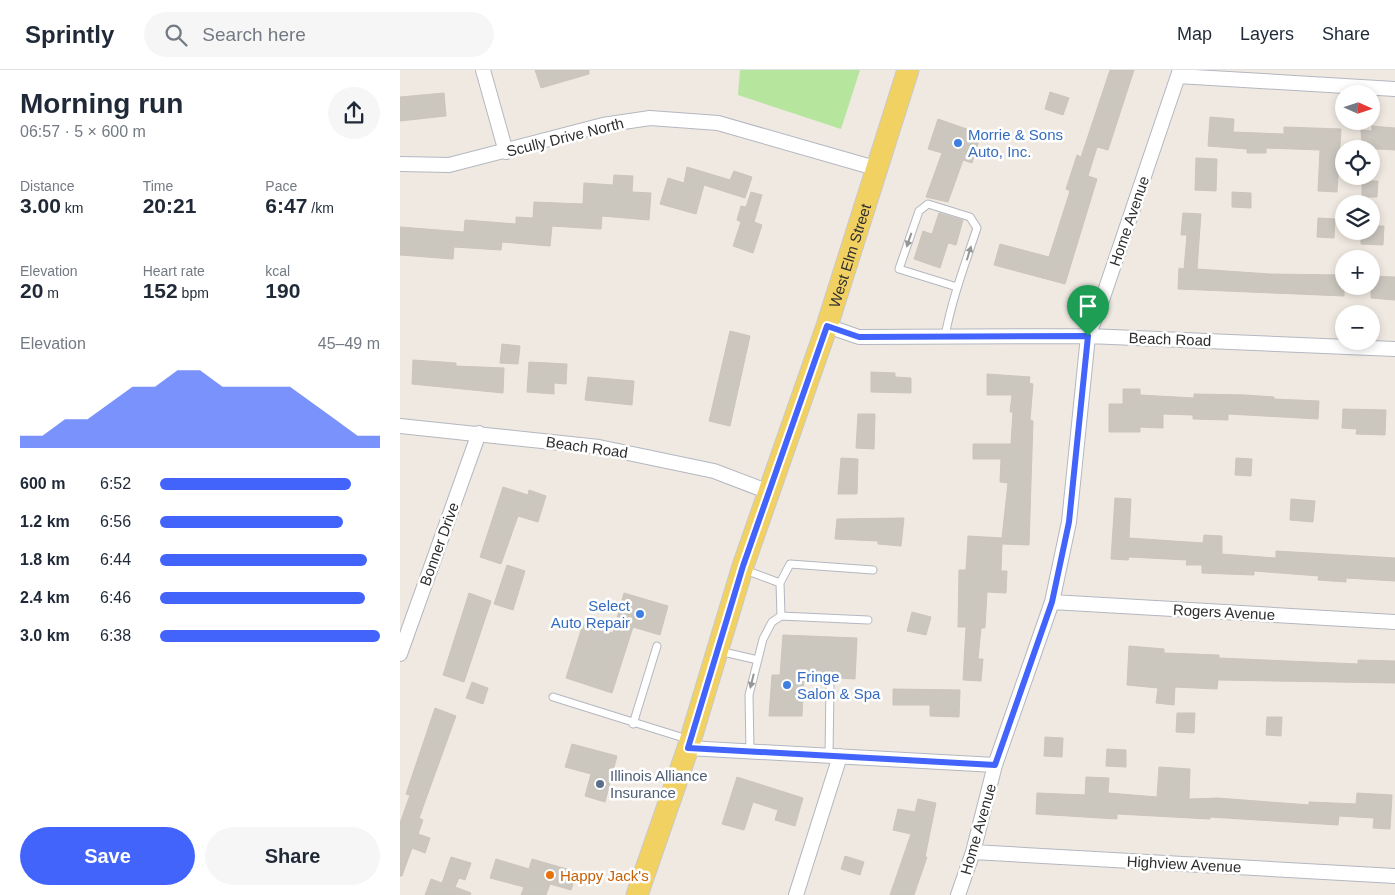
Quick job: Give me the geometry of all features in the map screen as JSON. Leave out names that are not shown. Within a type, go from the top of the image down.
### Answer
[{"type":"main road","name":"West Elm Street","points":[[637,895],[689,744],[742,569],[827,326],[875,168],[908,70]]},
{"type":"street","points":[[483,70],[506,152]]},
{"type":"street","points":[[1179,73],[1395,89]]},
{"type":"street","name":"Home Avenue","points":[[958,895],[973,852],[995,765],[1052,602],[1069,522],[1088,336],[1100,306],[1179,73]]},
{"type":"street","name":"Scully Drive North","points":[[400,164],[449,166],[603,125],[650,118],[718,123],[875,168]]},
{"type":"street","name":"Beach Road","points":[[827,326],[859,337],[1088,336],[1395,348]]},
{"type":"street","name":"Beach Road","points":[[400,426],[600,447],[714,471],[769,492]]},
{"type":"street","name":"Bonner Drive","points":[[400,654],[479,433]]},
{"type":"street","name":"Rogers Avenue","points":[[1052,602],[1395,622]]},
{"type":"street","points":[[689,744],[750,751],[995,765]]},
{"type":"street","points":[[796,895],[834,756]]},
{"type":"street","name":"Highview Avenue","points":[[973,852],[1395,876]]},
{"type":"lane","points":[[945,336],[951,304],[962,277],[976,228],[970,217],[928,204],[919,211],[899,269],[957,287]]},
{"type":"lane","points":[[781,616],[780,584],[790,564],[873,570]]},
{"type":"lane","points":[[742,569],[780,584]]},
{"type":"lane","points":[[750,751],[749,695],[763,639],[772,622],[781,616],[868,620]]},
{"type":"lane","points":[[633,724],[658,646]]},
{"type":"lane","points":[[717,650],[758,660]]},
{"type":"lane","points":[[830,686],[834,756]]},
{"type":"lane","points":[[553,697],[689,744]]},
{"type":"green space","points":[[740,70],[860,70],[841,129],[738,95]]},
{"type":"building","points":[[535,70],[589,70],[589,74],[541,88]]},
{"type":"building","points":[[1110,70],[1134,70],[1108,150],[1097,147],[1088,176],[1097,179],[1065,284],[994,265],[1000,244],[1049,257],[1070,191],[1066,189],[1077,155],[1081,157]]},
{"type":"building","points":[[1050,92],[1069,98],[1063,115],[1045,109]]},
{"type":"building","points":[[444,93],[446,116],[400,121],[400,97]]},
{"type":"building","points":[[1210,117],[1234,119],[1233,132],[1284,134],[1284,127],[1341,130],[1340,140],[1335,140],[1335,185],[1337,185],[1337,192],[1318,191],[1320,150],[1266,148],[1266,153],[1247,153],[1247,149],[1208,146]]},
{"type":"building","points":[[938,119],[981,134],[972,163],[963,160],[948,202],[926,197],[942,153],[928,149]]},
{"type":"building","points":[[1380,127],[1395,128],[1395,150],[1380,149],[1380,140],[1362,140],[1361,130],[1380,130]]},
{"type":"building","points":[[1196,158],[1217,159],[1216,191],[1195,190]]},
{"type":"building","points":[[687,167],[730,180],[734,171],[752,177],[745,198],[704,185],[696,214],[660,204],[668,178],[684,183]]},
{"type":"building","points":[[614,175],[633,176],[632,192],[651,193],[649,220],[602,216],[601,229],[552,226],[550,246],[502,242],[501,250],[454,247],[453,259],[400,255],[400,227],[464,232],[465,220],[516,224],[516,217],[533,218],[534,202],[583,204],[584,183],[613,185]]},
{"type":"building","points":[[1362,185],[1378,185],[1377,195],[1362,195]]},
{"type":"building","points":[[751,192],[762,195],[754,222],[762,225],[753,253],[733,246],[741,222],[737,220],[741,206],[746,207]]},
{"type":"building","points":[[1232,192],[1251,193],[1251,208],[1232,207]]},
{"type":"building","points":[[939,213],[963,220],[956,245],[948,243],[940,268],[914,259],[923,231],[932,234]]},
{"type":"building","points":[[1183,213],[1201,214],[1197,269],[1270,274],[1335,275],[1335,295],[1344,296],[1178,289],[1179,268],[1184,269],[1187,235],[1181,235]]},
{"type":"building","points":[[1318,218],[1335,219],[1334,238],[1317,237]]},
{"type":"building","points":[[1380,226],[1384,226],[1383,245],[1361,244],[1361,240],[1380,240]]},
{"type":"building","points":[[1380,276],[1395,277],[1395,300],[1371,298],[1371,295],[1380,295]]},
{"type":"building","points":[[730,331],[750,336],[730,426],[709,421]]},
{"type":"building","points":[[502,344],[520,346],[518,364],[500,363]]},
{"type":"building","points":[[413,360],[456,363],[456,366],[504,368],[503,393],[412,384]]},
{"type":"building","points":[[529,362],[567,364],[566,384],[554,383],[554,394],[527,392]]},
{"type":"building","points":[[871,372],[895,373],[895,377],[911,378],[911,393],[871,392]]},
{"type":"building","points":[[987,374],[1030,377],[1029,383],[1033,384],[1030,420],[1033,421],[1029,545],[1002,544],[1001,571],[1007,571],[1006,593],[987,592],[985,628],[981,628],[978,659],[983,659],[981,681],[963,680],[966,627],[958,627],[959,570],[966,570],[968,536],[1002,538],[1008,483],[1000,482],[1001,459],[973,459],[973,444],[1011,444],[1013,412],[1010,412],[1012,395],[987,395]]},
{"type":"building","points":[[588,377],[634,381],[632,405],[585,400]]},
{"type":"building","points":[[1123,389],[1140,389],[1140,395],[1194,398],[1194,394],[1245,395],[1274,397],[1274,399],[1319,401],[1318,419],[1228,414],[1228,420],[1193,419],[1193,415],[1163,414],[1163,428],[1140,427],[1140,432],[1109,432],[1109,404],[1123,404]]},
{"type":"building","points":[[1343,409],[1386,410],[1385,435],[1356,434],[1357,429],[1342,428]]},
{"type":"building","points":[[858,414],[875,414],[874,449],[856,448]]},
{"type":"building","points":[[841,458],[858,459],[857,494],[838,494]]},
{"type":"building","points":[[1236,458],[1252,459],[1251,476],[1235,475]]},
{"type":"building","points":[[503,487],[528,495],[529,490],[546,496],[538,522],[518,516],[501,564],[480,557]]},
{"type":"building","points":[[1115,498],[1131,499],[1129,538],[1203,543],[1204,535],[1222,536],[1222,554],[1276,558],[1276,551],[1395,558],[1395,581],[1346,578],[1346,582],[1318,580],[1319,576],[1254,571],[1254,575],[1202,573],[1202,565],[1186,565],[1187,560],[1129,557],[1128,560],[1111,559]]},
{"type":"building","points":[[1291,499],[1315,501],[1313,522],[1290,520]]},
{"type":"building","points":[[904,518],[901,546],[878,544],[878,541],[835,539],[837,519]]},
{"type":"building","points":[[507,565],[525,571],[513,610],[494,604]]},
{"type":"building","points":[[469,593],[491,601],[464,682],[443,675]]},
{"type":"building","points":[[624,593],[668,606],[660,635],[633,627],[612,693],[566,678],[583,624],[613,633]]},
{"type":"building","points":[[912,612],[931,617],[926,635],[907,631]]},
{"type":"building","points":[[783,635],[857,638],[855,679],[804,676],[802,716],[769,716],[772,675],[780,675]]},
{"type":"building","points":[[1129,646],[1164,649],[1164,653],[1219,655],[1219,658],[1358,664],[1358,660],[1395,661],[1395,683],[1218,680],[1217,689],[1175,687],[1174,705],[1156,703],[1158,688],[1127,685]]},
{"type":"building","points":[[472,682],[488,688],[483,704],[466,698]]},
{"type":"building","points":[[893,689],[960,690],[959,717],[930,716],[930,705],[893,705]]},
{"type":"building","points":[[435,708],[456,716],[419,818],[423,820],[418,834],[430,838],[425,853],[412,848],[402,876],[400,876],[400,823],[410,795],[406,794]]},
{"type":"building","points":[[1177,713],[1195,713],[1194,733],[1176,732]]},
{"type":"building","points":[[1267,717],[1282,717],[1281,736],[1266,735]]},
{"type":"building","points":[[1045,737],[1063,738],[1062,757],[1044,756]]},
{"type":"building","points":[[572,744],[617,756],[605,802],[585,796],[591,774],[565,767]]},
{"type":"building","points":[[1107,749],[1126,750],[1126,767],[1106,766]]},
{"type":"building","points":[[1159,767],[1190,769],[1189,799],[1218,798],[1309,805],[1309,802],[1356,804],[1357,793],[1392,795],[1390,829],[1373,828],[1374,818],[1339,816],[1338,825],[1210,817],[1210,819],[1117,814],[1117,819],[1036,814],[1037,793],[1085,795],[1086,777],[1109,778],[1108,793],[1157,797]]},
{"type":"building","points":[[737,777],[803,798],[795,826],[775,820],[778,810],[753,802],[744,830],[722,824]]},
{"type":"building","points":[[918,799],[936,803],[925,857],[927,857],[914,895],[890,895],[911,834],[893,830],[898,809],[915,812]]},
{"type":"building","points":[[845,856],[864,862],[860,875],[841,869]]},
{"type":"building","points":[[451,857],[471,863],[465,880],[459,878],[455,887],[471,893],[470,895],[425,895],[431,879],[442,883]]},
{"type":"building","points":[[496,859],[529,869],[532,859],[577,872],[571,890],[550,884],[546,895],[521,895],[524,887],[490,878]]},
{"type":"place","name":"Morrie & Sons Auto, Inc.","points":[[958,143]]},
{"type":"place","name":"Select Auto Repair","points":[[640,614]]},
{"type":"place","name":"Fringe Salon & Spa","points":[[787,685]]},
{"type":"place","name":"Illinois Alliance Insurance","points":[[600,784]]},
{"type":"place","name":"Happy Jack's","points":[[550,875]]},
{"type":"route","points":[[827,326],[859,337],[1088,336],[1069,522],[1052,602],[995,765],[688,748],[743,566],[827,326]]}]
